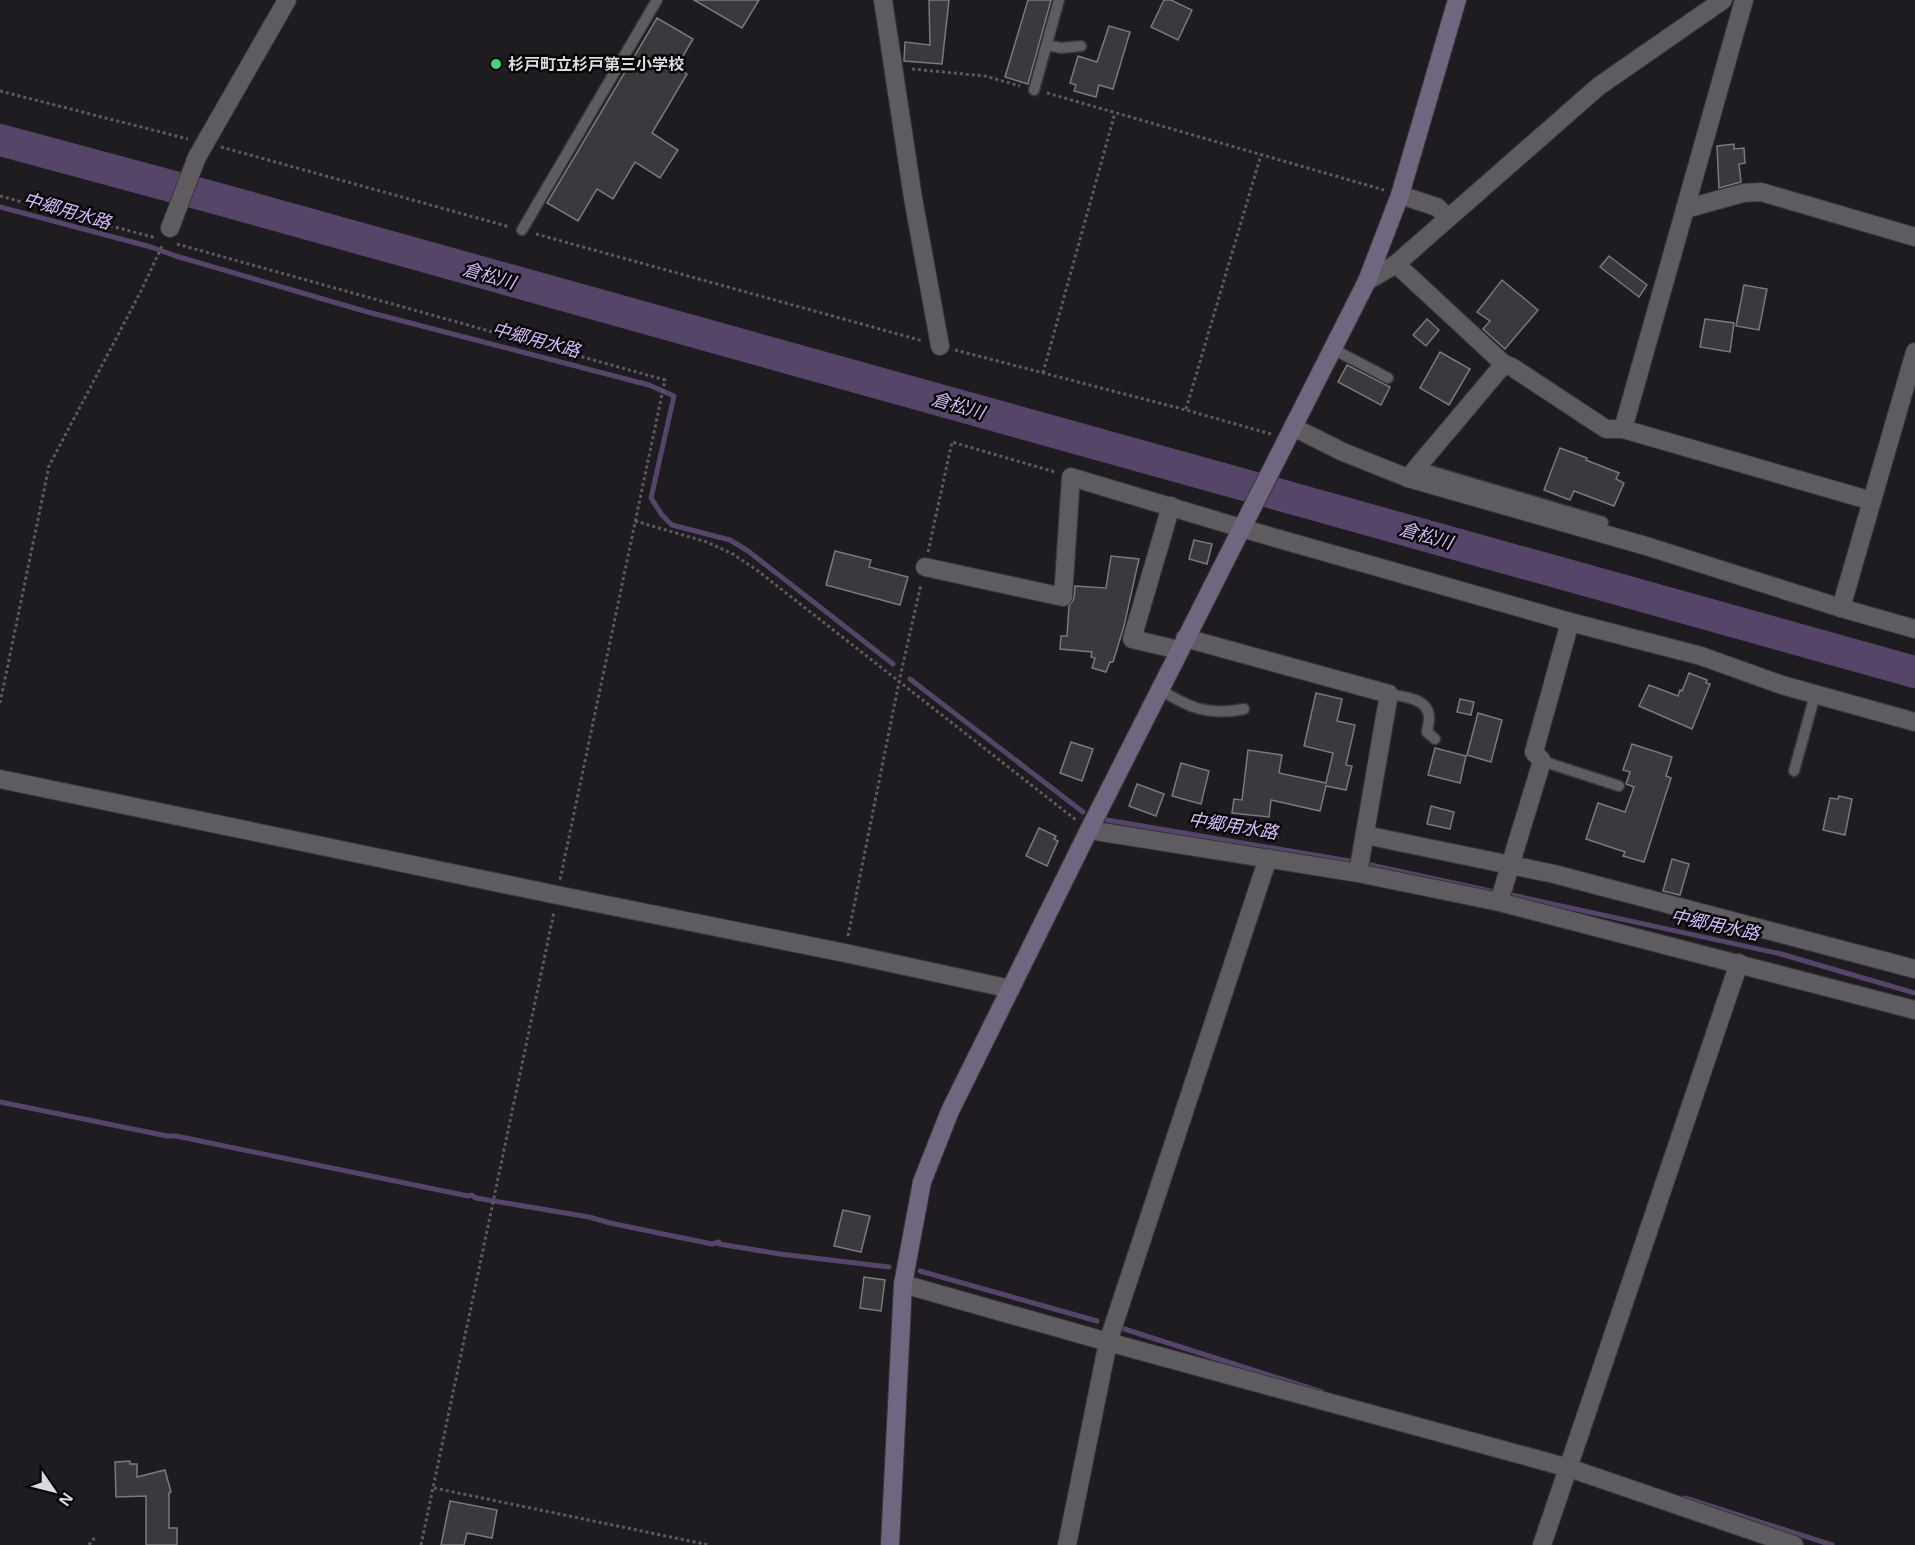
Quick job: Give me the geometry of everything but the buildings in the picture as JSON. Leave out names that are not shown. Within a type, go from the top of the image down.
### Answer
[{"type":"street","points":[[167,234],[201,150],[287,0]]},
{"type":"street","points":[[883,0],[913,198],[940,346]]},
{"type":"street","points":[[890,1545],[903,1284],[922,1182],[950,1111],[1159,689],[1367,281],[1400,195],[1457,0]]},
{"type":"street","points":[[1367,281],[1396,264],[1599,86],[1723,0]]},
{"type":"street","points":[[1623,429],[1744,0]]},
{"type":"street","points":[[1685,209],[1743,193],[1761,192],[1915,237]]},
{"type":"street","points":[[1400,195],[1437,207],[1448,218]]},
{"type":"street","points":[[1396,264],[1504,364],[1606,429],[1623,429],[1872,501]]},
{"type":"street","points":[[1841,608],[1915,352]]},
{"type":"street","points":[[1412,473],[1504,364]]},
{"type":"street","points":[[1290,433],[1343,452],[1841,608],[1915,629]]},
{"type":"street","points":[[925,567],[1063,597],[1071,477],[1570,622],[1701,656],[1782,685],[1915,722]]},
{"type":"street","points":[[1171,506],[1132,639],[1182,644],[1389,694],[1358,873]]},
{"type":"street","points":[[1499,902],[1542,762],[1534,752],[1570,622]]},
{"type":"street","points":[[0,779],[1011,989]]},
{"type":"street","points":[[1089,830],[1358,873],[1499,902],[1915,1010]]},
{"type":"street","points":[[1365,835],[1554,874],[1915,969]]},
{"type":"street","points":[[1067,1545],[1108,1342],[1268,858]]},
{"type":"street","points":[[1542,1545],[1739,963]]},
{"type":"street","points":[[903,1284],[1569,1468],[1794,1545]]},
{"type":"lane","points":[[522,230],[657,0]]},
{"type":"lane","points":[[1034,90],[1059,0]]},
{"type":"lane","points":[[1047,45],[1061,48],[1081,46]]},
{"type":"lane","points":[[1333,349],[1388,378]]},
{"type":"lane","points":[[1412,473],[1603,522]]},
{"type":"lane","points":[[1159,689],[1184,705],[1207,712],[1226,713],[1244,709]]},
{"type":"lane","points":[[1389,694],[1413,698],[1421,702],[1429,716],[1427,732],[1435,739]]},
{"type":"lane","points":[[1794,771],[1815,694]]},
{"type":"lane","points":[[1542,762],[1619,786]]},
{"type":"path","points":[[893,67],[985,76],[1400,195]]},
{"type":"path","points":[[0,91],[201,150],[522,230],[940,346],[1186,410],[1290,433]]},
{"type":"path","points":[[1043,373],[1115,113]]},
{"type":"path","points":[[1186,410],[1261,155]]},
{"type":"path","points":[[0,196],[167,234],[665,380],[421,1545]]},
{"type":"path","points":[[0,703],[49,466],[140,292],[167,234]]},
{"type":"path","points":[[845,953],[899,682],[952,442],[1071,477]]},
{"type":"path","points":[[635,521],[708,542],[733,554],[758,571],[1089,830]]},
{"type":"path","points":[[434,1488],[709,1545]]},
{"type":"path","points":[[89,1545],[95,1538]]},
{"type":"waterway","name":"倉松川","points":[[0,140],[1915,672]]},
{"type":"waterway","name":"中郷用水路","points":[[0,207],[151,247],[364,311],[649,385],[674,396],[651,498],[662,515],[672,525],[730,540],[748,551],[893,664]]},
{"type":"waterway","name":"中郷用水路","points":[[910,679],[1083,812]]},
{"type":"waterway","name":"中郷用水路","points":[[1107,820],[1355,862]]},
{"type":"waterway","name":"中郷用水路","points":[[1366,864],[1495,892]]},
{"type":"waterway","name":"中郷用水路","points":[[1507,894],[1781,954],[1915,993]]},
{"type":"waterway","points":[[0,1102],[471,1195],[476,1198],[589,1217],[712,1244],[719,1242],[719,1244],[780,1254],[889,1267]]},
{"type":"waterway","points":[[920,1271],[1097,1321]]},
{"type":"waterway","points":[[1118,1327],[1322,1392]]},
{"type":"waterway","points":[[1685,1498],[1832,1545]]},
{"type":"place","name":"杉戸町立杉戸第三小学校","points":[[496,64]]}]
